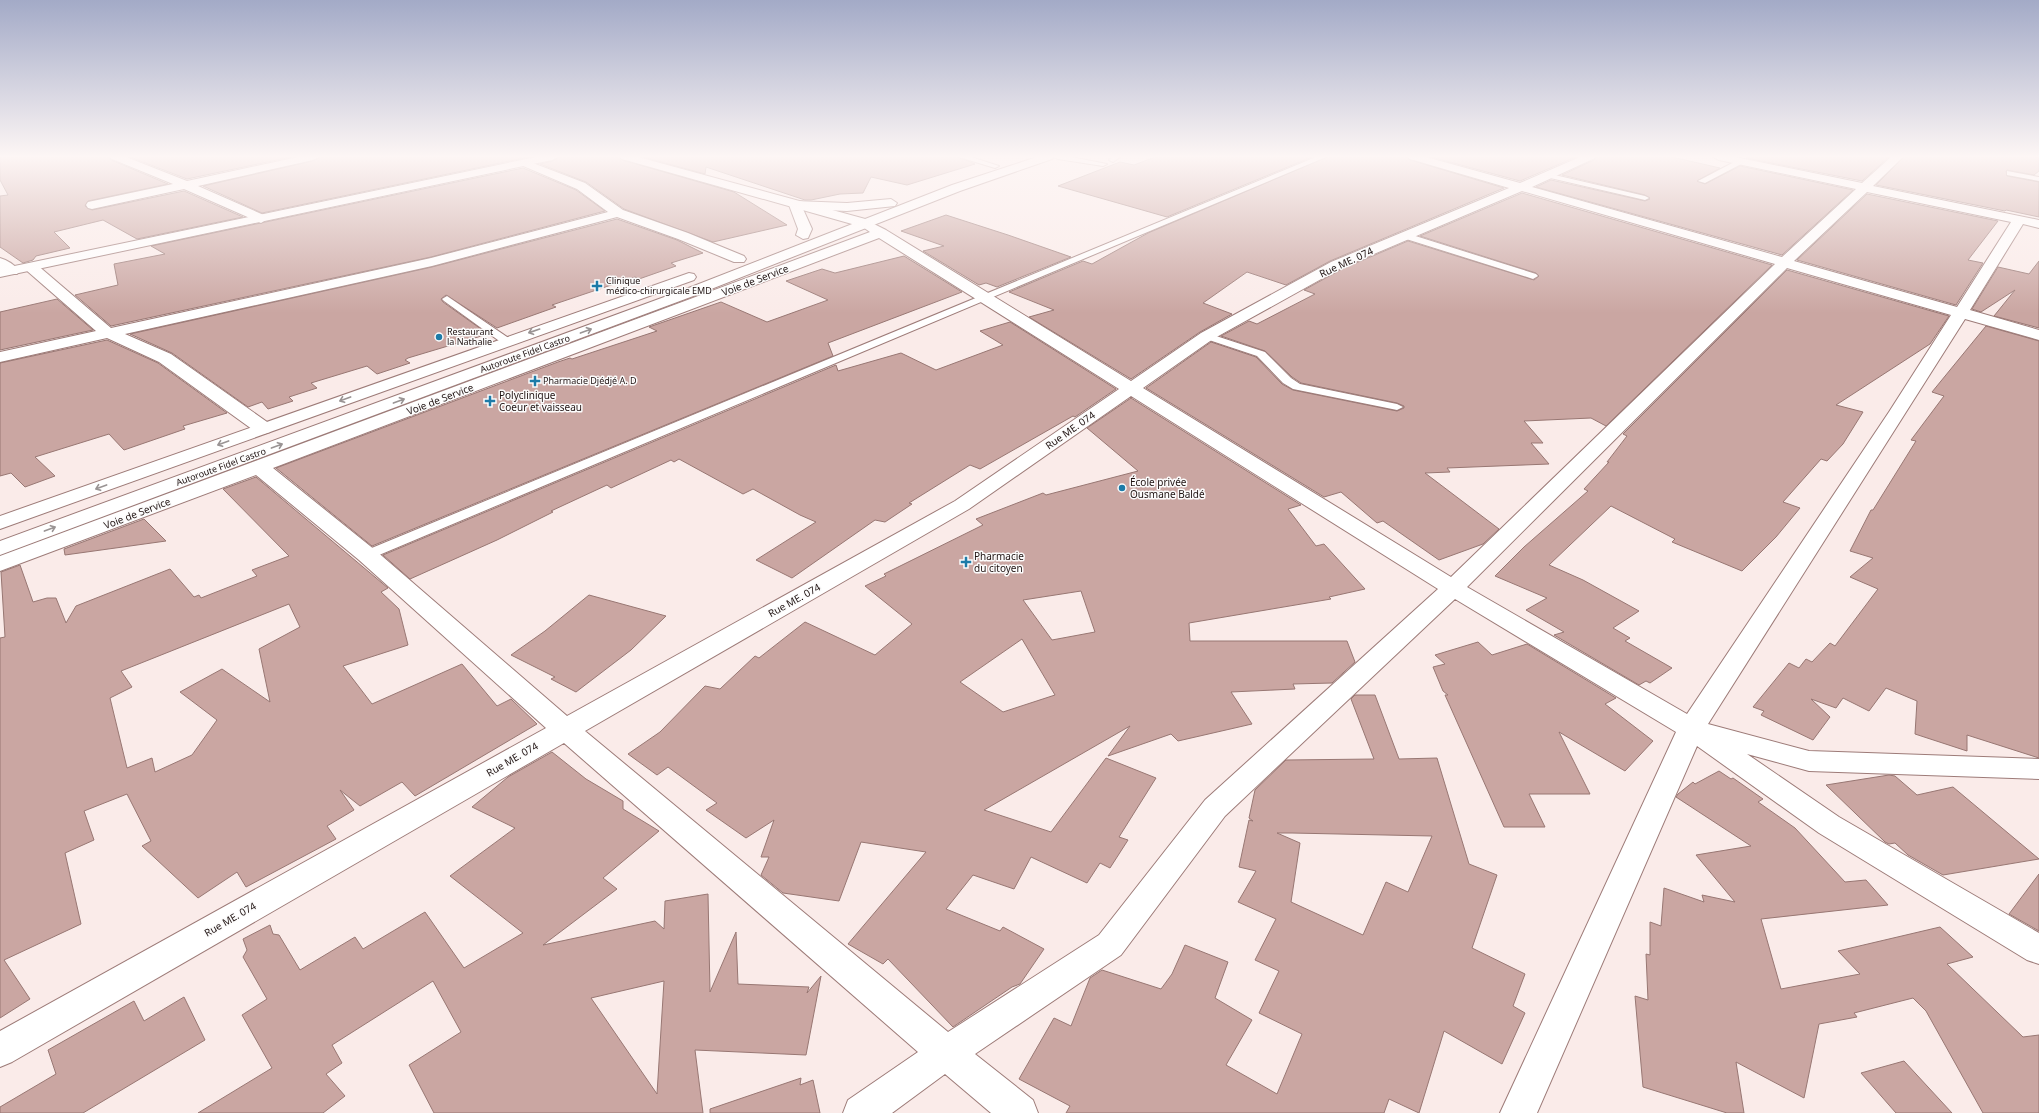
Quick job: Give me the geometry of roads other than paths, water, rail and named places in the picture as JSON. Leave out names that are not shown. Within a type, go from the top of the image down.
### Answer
[{"type":"main road","points":[[239,209],[261,219]]},
{"type":"main road","points":[[0,262],[6,272],[308,209]]},
{"type":"main road","points":[[613,209],[618,213],[683,236],[739,259]]},
{"type":"main road","points":[[797,209],[805,230],[803,235]]},
{"type":"main road","points":[[809,209],[864,225],[1453,588],[1691,729],[1829,825],[2039,950]]},
{"type":"main road","name":"Autoroute Fidel Castro","points":[[864,225],[884,209]]},
{"type":"main road","name":"Autoroute Fidel Castro","points":[[0,523],[803,235],[864,225],[904,209]]},
{"type":"main road","name":"Rue ME. 074","points":[[0,1050],[962,505],[1207,336],[1336,265],[1470,209]]},
{"type":"main road","points":[[1599,209],[2039,335]]},
{"type":"main road","points":[[861,1113],[946,1053],[1110,945],[1215,808],[1453,588],[1785,262],[1842,209]]},
{"type":"main road","points":[[1518,1113],[1691,729],[1898,412],[1959,312],[2029,222],[1966,209]]},
{"type":"main road","points":[[0,356],[432,262],[618,213]]},
{"type":"main road","name":"Voie de Service","points":[[0,564],[33,544],[258,467],[561,347],[699,295],[864,225]]},
{"type":"main road","points":[[31,267],[108,332],[165,358],[263,428]]},
{"type":"main road","name":"Autoroute Fidel Castro","points":[[0,548],[33,544],[561,347]]},
{"type":"main road","points":[[258,467],[367,555],[565,729],[946,1053],[1020,1113]]},
{"type":"main road","points":[[1691,729],[1809,761],[2039,769]]},
{"type":"lane","points":[[367,555],[1199,209]]},
{"type":"lane","points":[[1406,236],[1534,276]]},
{"type":"lane","points":[[447,299],[506,341]]},
{"type":"lane","points":[[1207,336],[1267,357],[1289,384],[1297,387],[1397,407]]},
{"type":"place","name":"Clinique médico-chirurgicale EMD","points":[[597,286]]},
{"type":"place","name":"Restaurant la Nathalie","points":[[439,337]]},
{"type":"place","name":"Pharmacie Djédjé A. D","points":[[535,381]]},
{"type":"place","name":"Polyclinique Coeur et vaisseau","points":[[490,401]]},
{"type":"place","name":"École privée Ousmane Baldé","points":[[1122,488]]},
{"type":"place","name":"Pharmacie du citoyen","points":[[966,562]]}]
